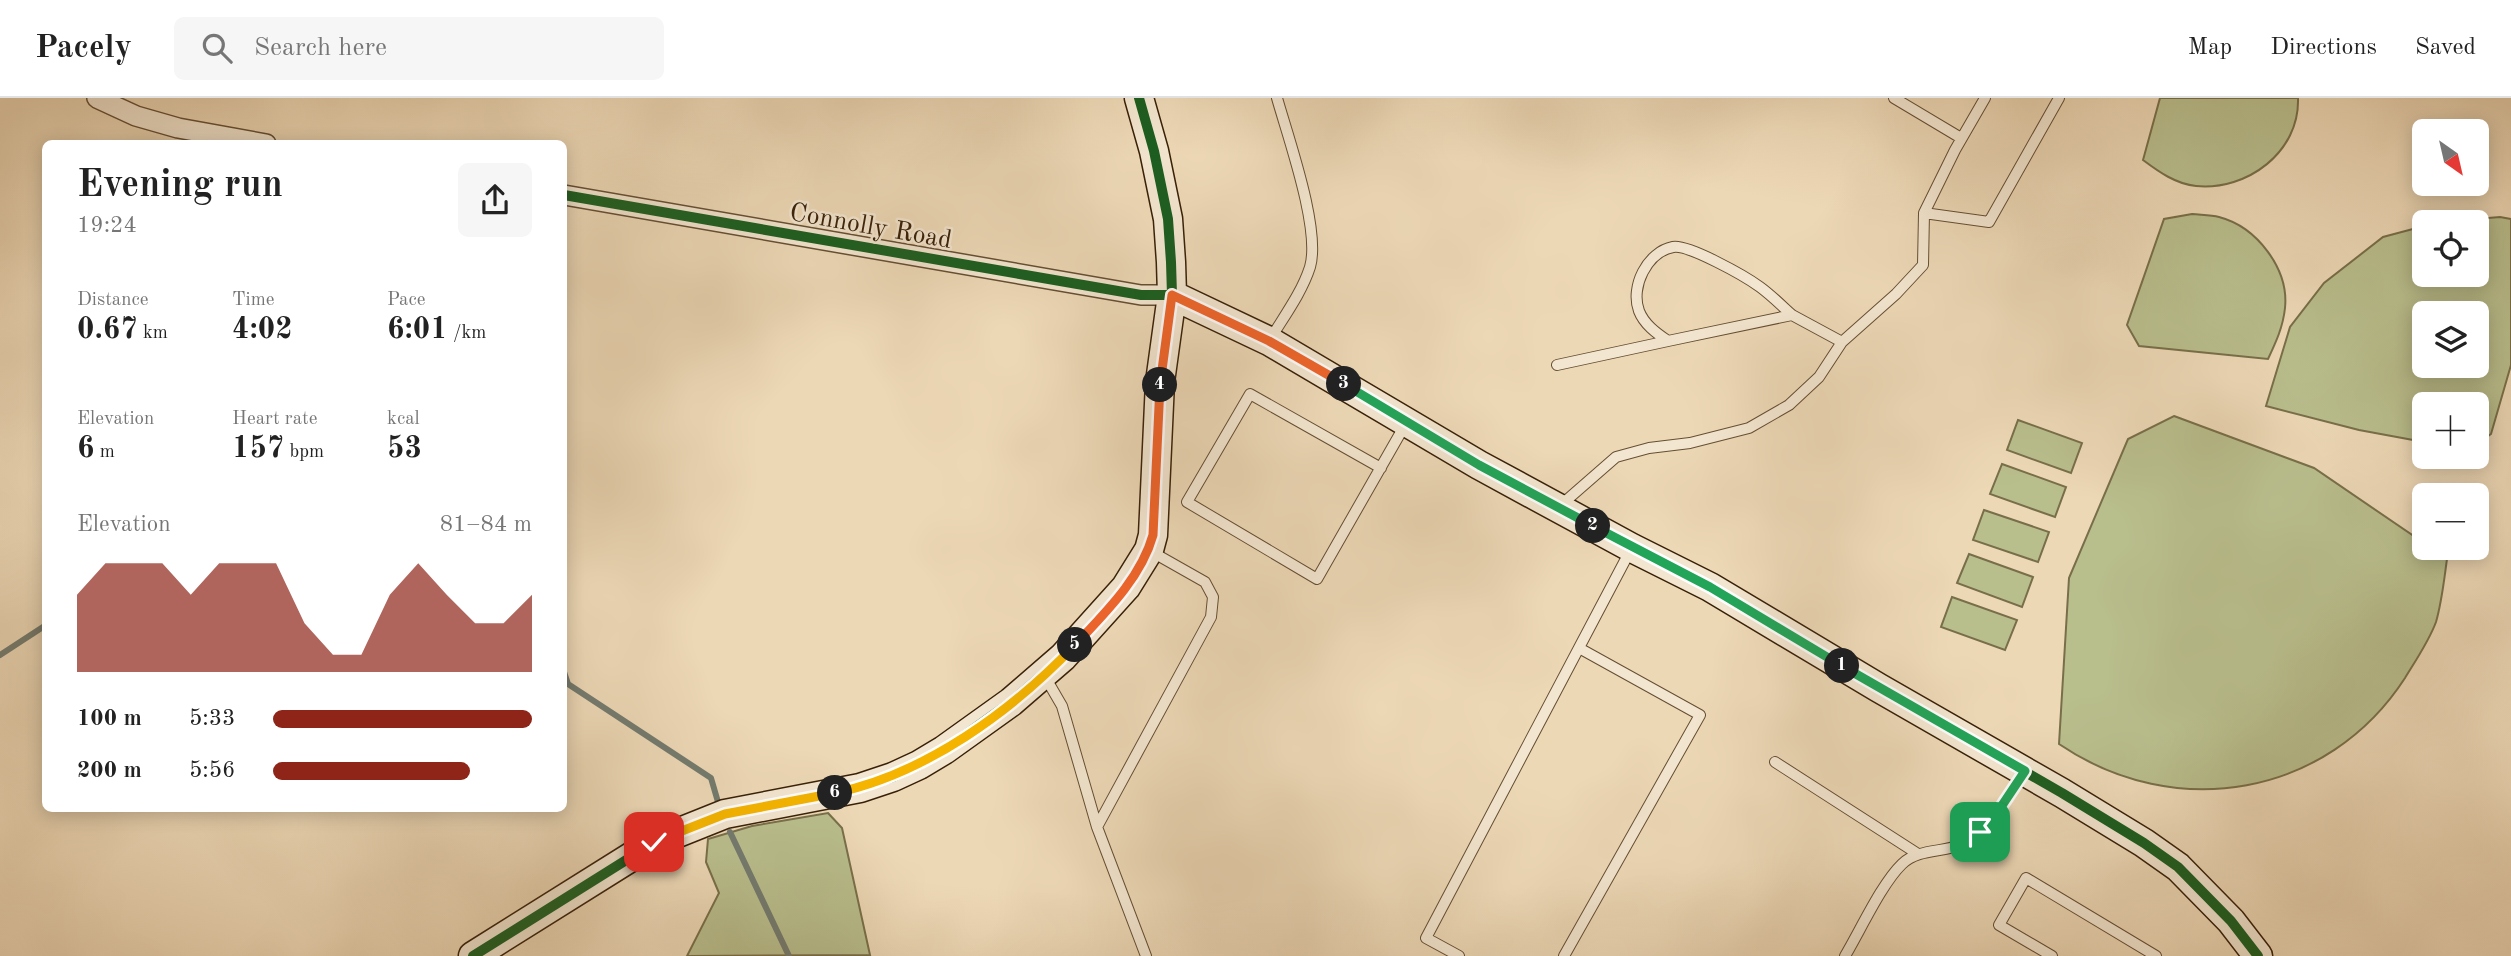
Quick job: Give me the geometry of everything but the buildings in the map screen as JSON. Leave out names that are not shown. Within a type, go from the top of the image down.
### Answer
[{"type":"street","points":[[97,98],[136,116],[178,128],[244,140]]},
{"type":"street","points":[[473,956],[654,842],[725,814],[860,788],[919,765],[1011,702],[1063,657],[1116,600],[1149,551],[1153,535],[1160,382],[1172,295],[1168,219],[1154,151],[1139,98]]},
{"type":"street","name":"Connolly Road","points":[[567,196],[1140,295],[1172,295]]},
{"type":"street","points":[[1172,295],[1269,341],[1479,465],[1710,587],[2144,843],[2178,867],[2231,920],[2258,956]]},
{"type":"lane","points":[[1269,341],[1298,293],[1310,267],[1313,250],[1308,210],[1277,98]]},
{"type":"lane","points":[[1894,98],[1961,138]]},
{"type":"lane","points":[[1558,508],[1616,457],[1749,428],[1789,405],[1819,377],[1842,342],[1896,295],[1923,265],[1924,213],[1961,138],[1985,98]]},
{"type":"lane","points":[[1924,213],[1989,222],[2059,98]]},
{"type":"lane","points":[[1668,341],[1650,328],[1639,312],[1636,296],[1640,278],[1649,261],[1673,247],[1690,249],[1759,286],[1792,315],[1842,342]]},
{"type":"lane","points":[[1557,365],[1792,315]]},
{"type":"lane","points":[[1381,468],[1250,394],[1187,502],[1317,579],[1381,468],[1407,422]]},
{"type":"lane","points":[[1459,956],[1426,938],[1632,548]]},
{"type":"lane","points":[[1097,827],[1211,617],[1213,597],[1205,582],[1149,551]]},
{"type":"lane","points":[[1564,956],[1700,715],[1579,648]]},
{"type":"lane","points":[[1044,674],[1062,706],[1097,827],[1146,956]]},
{"type":"lane","points":[[1775,762],[1917,854]]},
{"type":"lane","points":[[1845,956],[1891,878],[1903,863],[1917,854],[1964,844],[1980,832],[1999,810],[2025,771]]},
{"type":"lane","points":[[2052,956],[1999,925],[2026,877],[2156,956]]},
{"type":"green space","points":[[2160,98],[2298,98],[2290,135],[2280,151],[2267,164],[2234,182],[2196,186],[2175,180],[2143,160]]},
{"type":"green space","points":[[2192,214],[2219,217],[2233,222],[2258,240],[2276,265],[2285,293],[2285,308],[2281,328],[2268,359],[2139,346],[2127,325],[2164,219]]},
{"type":"green space","points":[[2489,218],[2511,219],[2511,365],[2489,435],[2489,392],[2412,392],[2412,440],[2359,430],[2266,406],[2290,327],[2324,283],[2383,237],[2412,229],[2412,287],[2489,287]]},
{"type":"green space","points":[[2174,416],[2314,468],[2412,535],[2412,560],[2447,560],[2436,622],[2422,650],[2405,678],[2373,718],[2335,750],[2292,772],[2247,785],[2199,789],[2151,784],[2104,769],[2059,744],[2069,578],[2128,439]]},
{"type":"green space","points":[[2018,420],[2082,443],[2071,473],[2007,450]]},
{"type":"green space","points":[[2002,464],[2066,487],[2055,517],[1990,494]]},
{"type":"green space","points":[[1984,510],[2049,532],[2038,562],[1973,540]]},
{"type":"green space","points":[[1969,554],[2033,577],[2022,607],[1957,583]]},
{"type":"green space","points":[[1952,597],[2017,620],[2005,650],[1941,627]]},
{"type":"green space","points":[[828,813],[842,828],[870,955],[687,956],[719,893],[706,862],[708,839],[752,826]]},
{"type":"waterway","points":[[0,655],[42,628]]},
{"type":"waterway","points":[[567,681],[711,778],[718,802]]},
{"type":"waterway","points":[[730,832],[789,956]]},
{"type":"cycle path","points":[[473,956],[655,842],[725,814],[860,788],[919,765],[1011,702],[1063,657],[1126,587],[1149,550],[1153,535],[1160,382],[1172,295],[1168,219],[1154,151],[1139,98]]},
{"type":"cycle path","points":[[567,196],[1141,295],[1172,295],[1269,341],[1479,465],[1710,587],[2062,793],[2178,867],[2231,921],[2258,956]]},
{"type":"route","points":[[654,842],[725,814],[860,788],[919,765],[1011,702],[1063,657],[1092,627],[1126,587],[1149,551],[1153,535],[1160,382],[1172,295],[1269,341],[1479,465],[1710,587],[2025,771],[1999,810],[1980,832]]}]
